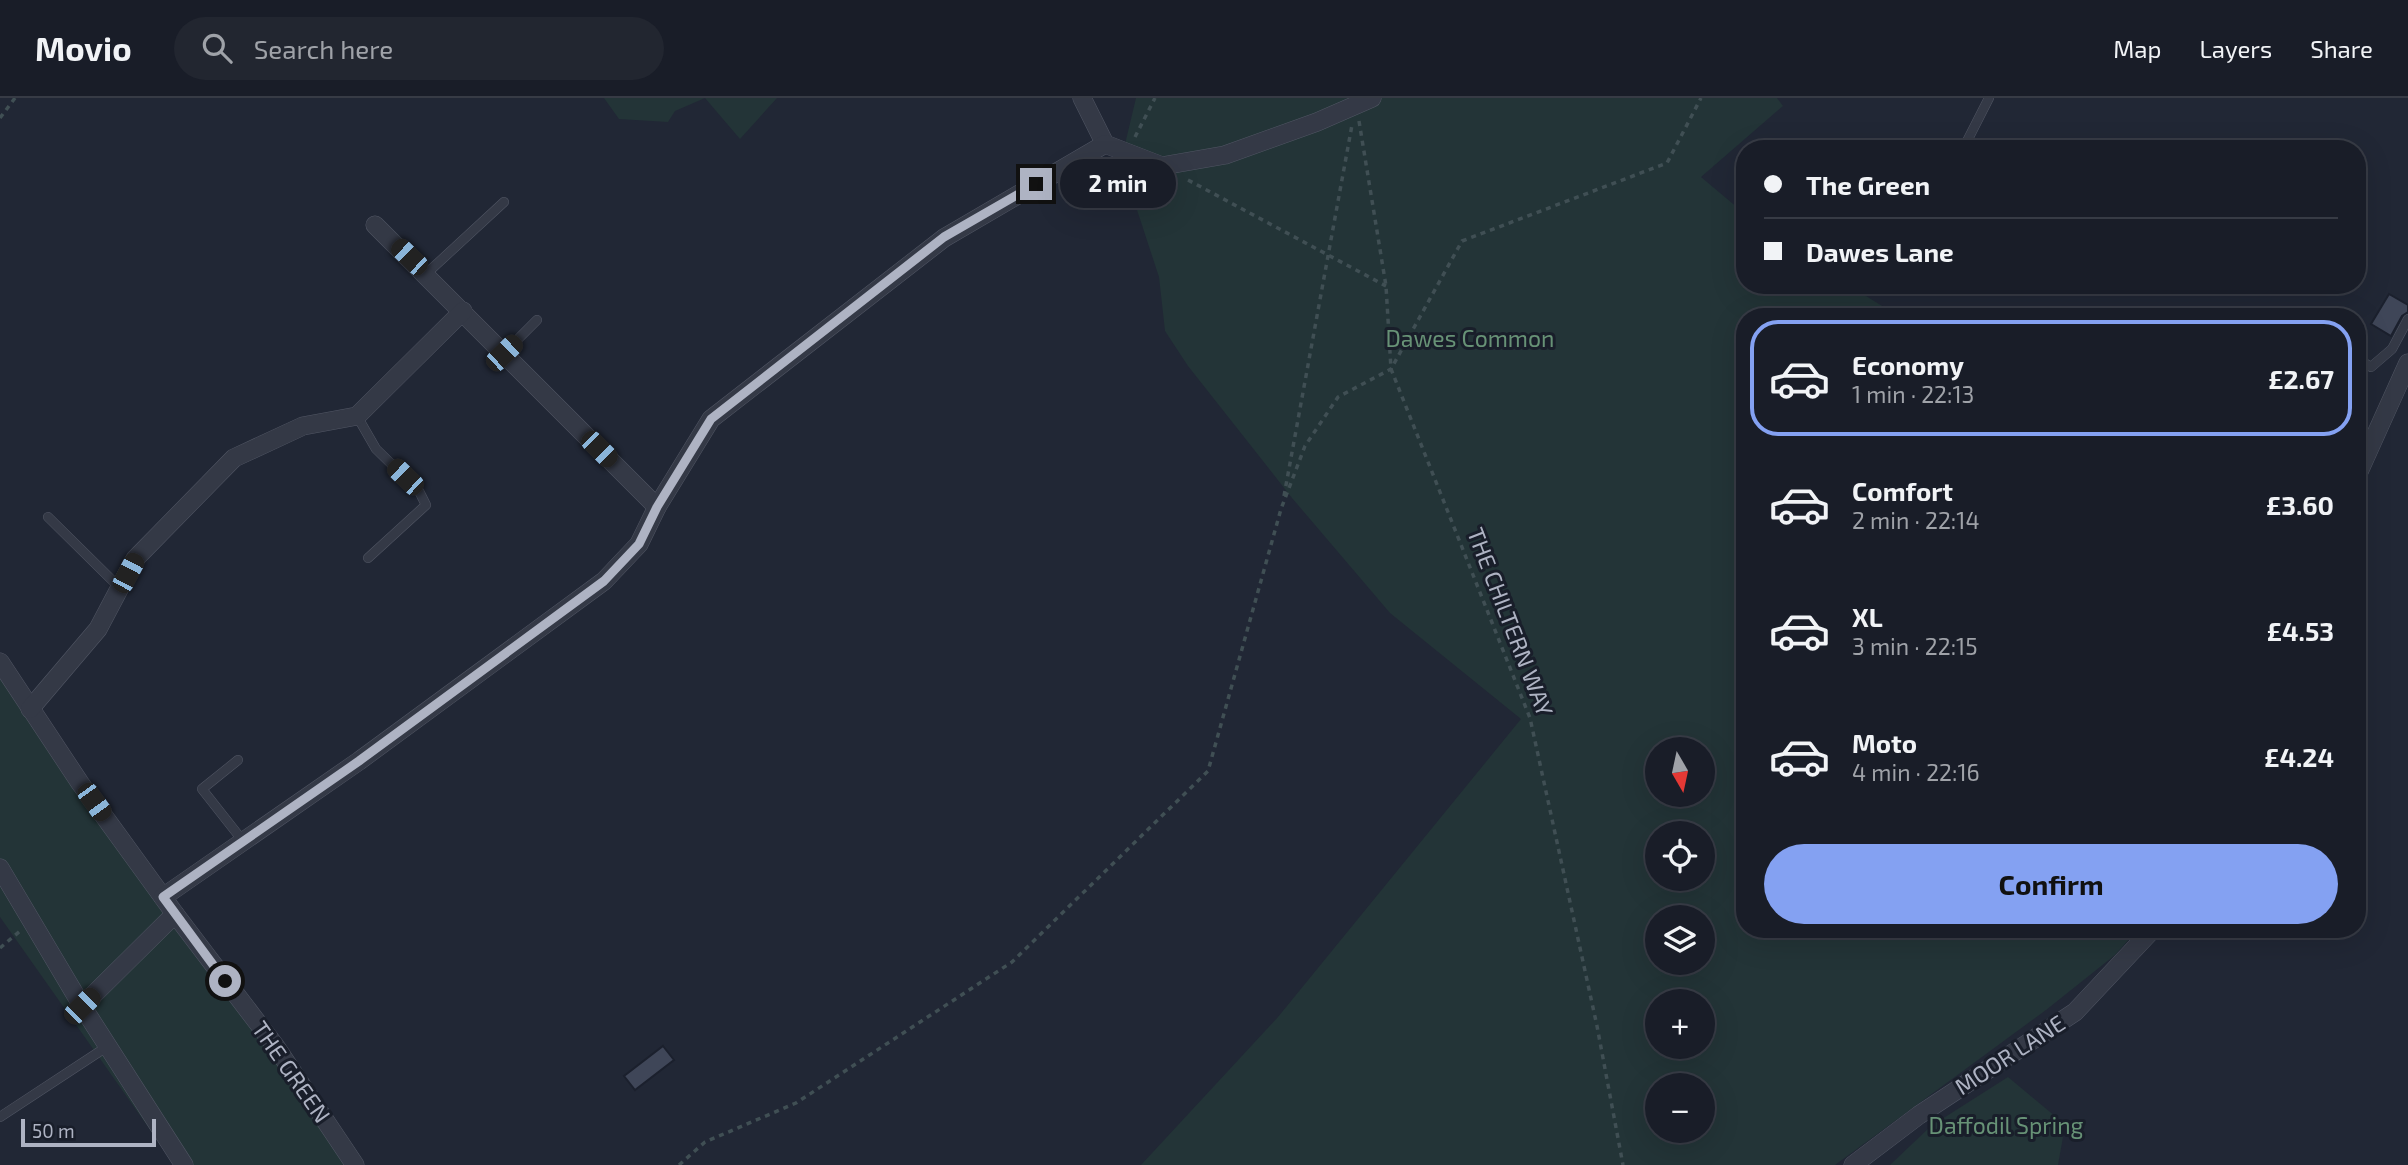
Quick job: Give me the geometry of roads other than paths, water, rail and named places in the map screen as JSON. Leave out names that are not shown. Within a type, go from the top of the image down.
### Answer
[{"type":"street","points":[[1082,98],[1105,144],[1163,166],[1225,155],[1364,102]]},
{"type":"street","points":[[163,897],[359,761],[604,581],[639,544],[657,507],[711,419],[944,237],[1105,144]]},
{"type":"street","points":[[375,225],[657,507]]},
{"type":"street","points":[[30,709],[98,629],[135,559],[234,458],[303,426],[356,416],[463,311]]},
{"type":"street","points":[[2366,456],[2408,363]]},
{"type":"street","name":"THE GREEN","points":[[0,662],[80,783],[276,1047],[355,1165]]},
{"type":"street","points":[[0,868],[82,1006],[184,1165]]},
{"type":"street","points":[[82,1006],[175,914]]},
{"type":"street","name":"MOOR LANE","points":[[1853,1165],[1919,1115],[2075,1012],[2145,938]]},
{"type":"lane","points":[[1968,140],[1989,98]]},
{"type":"lane","points":[[426,274],[504,202]]},
{"type":"lane","points":[[2366,364],[2371,367],[2392,349],[2408,319]]},
{"type":"lane","points":[[504,353],[537,320]]},
{"type":"lane","points":[[356,416],[376,449],[419,491],[426,505],[368,558]]},
{"type":"lane","points":[[48,517],[120,588]]},
{"type":"lane","points":[[238,760],[202,789],[243,841]]},
{"type":"lane","points":[[0,1117],[108,1046]]},
{"type":"park label","name":"Dawes Common","points":[[1470,339]]},
{"type":"park label","name":"Daffodil Spring","points":[[2006,1126]]}]
